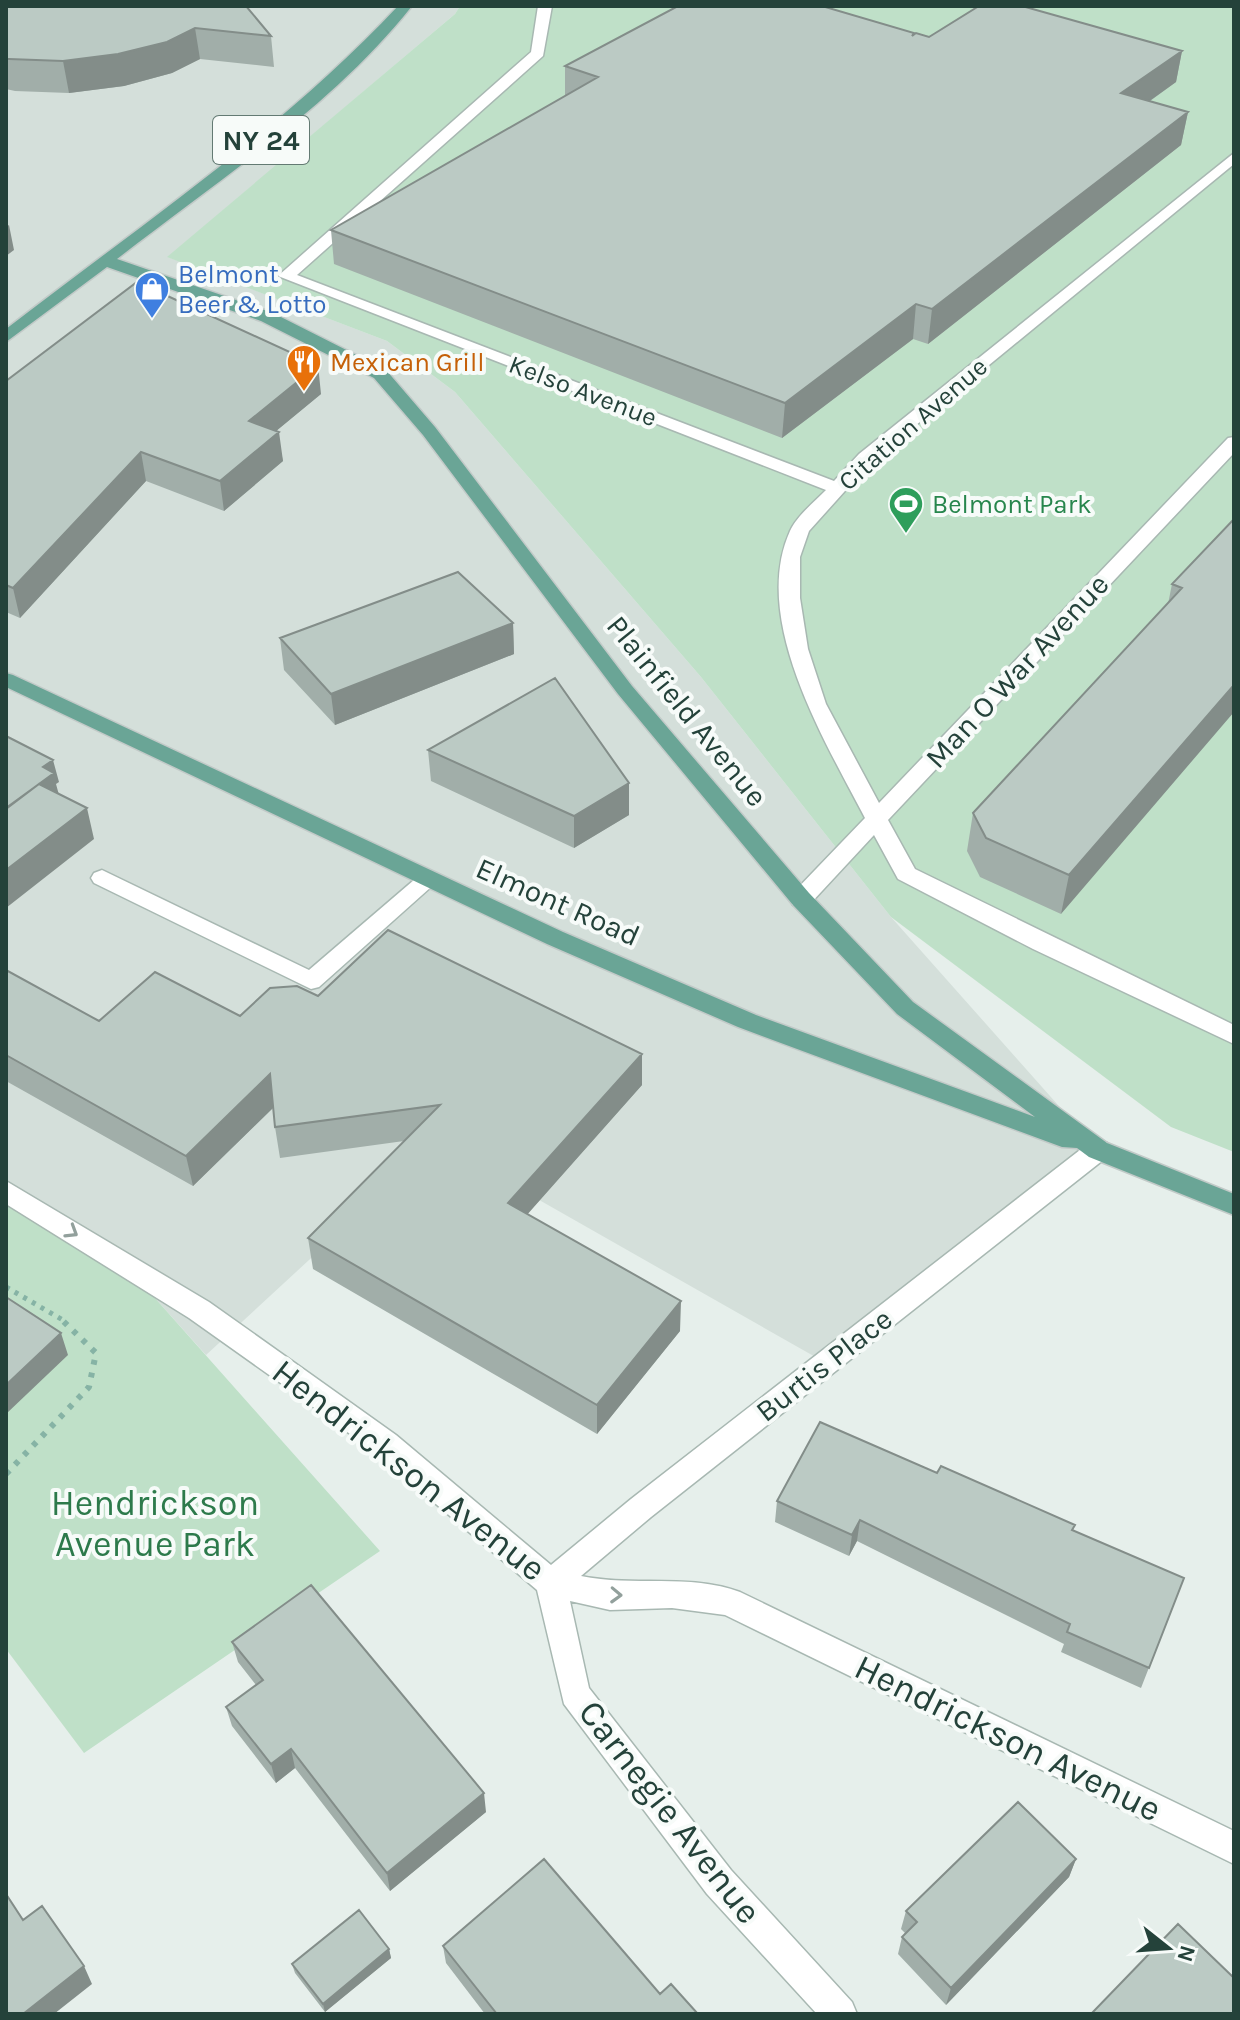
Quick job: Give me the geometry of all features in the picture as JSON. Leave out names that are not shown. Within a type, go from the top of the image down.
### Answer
[{"type":"main road","name":"NY 24","points":[[6,337],[288,119],[356,59],[405,6]]},
{"type":"main road","name":"Plainfield Avenue","points":[[104,260],[267,317],[380,374],[429,431],[625,690],[801,899],[905,1008],[1098,1150],[1234,1205]]},
{"type":"main road","name":"Elmont Road","points":[[6,679],[555,938],[747,1021],[1098,1150]]},
{"type":"street","name":"Kelso Avenue","points":[[545,6],[538,53],[286,276],[837,488]]},
{"type":"street","name":"Citation Avenue","points":[[1234,157],[865,458],[800,529],[790,557],[790,598],[798,649],[816,704],[906,874],[1041,943],[1234,1035]]},
{"type":"street","name":"Man O War Avenue","points":[[801,899],[1234,442]]},
{"type":"street","points":[[102,878],[311,981],[429,879]]},
{"type":"street","name":"Burtis Place","points":[[551,1583],[641,1508],[1098,1150]]},
{"type":"street","name":"Hendrickson Avenue","points":[[6,1191],[199,1310],[281,1368],[386,1444],[551,1583],[610,1596],[672,1594],[729,1602],[1234,1848]]},
{"type":"street","name":"Carnegie Avenue","points":[[551,1583],[575,1694],[719,1882],[840,2014]]},
{"type":"path","points":[[6,1287],[62,1319],[96,1353],[89,1387],[6,1474]]},
{"type":"shaded area","points":[[6,6],[460,6],[455,14],[168,257],[387,341],[455,392],[701,677],[891,917],[1098,1150],[826,1363],[437,1142],[206,1355],[154,1297],[6,1200]]},
{"type":"green space","name":"Belmont Park","points":[[460,6],[1234,6],[1234,1152],[1171,1127],[891,917],[701,677],[455,392],[387,341],[167,257],[455,14]]},
{"type":"green space","name":"Hendrickson Avenue Park","points":[[6,1200],[154,1297],[380,1551],[84,1753],[6,1649]]},
{"type":"building","points":[[6,6],[246,6],[271,36],[195,28],[167,42],[118,54],[63,61],[6,59]]},
{"type":"building","points":[[678,6],[822,6],[914,33],[912,36],[916,33],[929,37],[979,6],[1022,6],[1182,51],[1121,93],[1188,112],[932,309],[916,304],[785,403],[331,230],[598,77],[565,66]]},
{"type":"building","points":[[137,282],[318,365],[249,421],[279,432],[220,481],[141,452],[13,588],[6,585],[6,381]]},
{"type":"building","points":[[1234,519],[1234,685],[1069,875],[986,838],[973,813],[1182,588],[1172,584]]},
{"type":"building","points":[[458,572],[513,623],[331,694],[280,638]]},
{"type":"building","points":[[555,678],[629,783],[574,816],[428,750]]},
{"type":"building","points":[[6,736],[53,760],[43,767],[54,773],[6,808]]},
{"type":"building","points":[[39,784],[87,808],[6,870],[6,809]]},
{"type":"building","points":[[388,930],[642,1054],[508,1203],[681,1301],[597,1405],[308,1238],[440,1105],[275,1127],[270,1074],[186,1156],[6,1055],[6,970],[99,1021],[155,972],[240,1016],[270,988],[297,986],[318,996]]},
{"type":"building","points":[[6,1297],[61,1333],[6,1385]]},
{"type":"building","points":[[820,1422],[937,1473],[941,1466],[1075,1525],[1072,1530],[1184,1578],[1149,1668],[1067,1632],[1070,1624],[860,1520],[852,1535],[777,1501]]},
{"type":"building","points":[[311,1585],[484,1793],[387,1873],[291,1749],[271,1764],[226,1707],[263,1680],[232,1642]]},
{"type":"building","points":[[1018,1802],[1076,1859],[951,1988],[902,1937],[917,1922],[906,1911]]},
{"type":"building","points":[[544,1859],[660,1994],[671,1984],[698,2014],[497,2014],[443,1946]]},
{"type":"building","points":[[6,1894],[23,1920],[42,1906],[84,1966],[23,2014],[6,2014]]},
{"type":"building","points":[[359,1910],[389,1949],[323,2004],[292,1964]]},
{"type":"building","points":[[1178,1924],[1234,1978],[1234,2014],[1091,2014]]},
{"type":"place","name":"Belmont Beer & Lotto","points":[[152,320]]},
{"type":"place","name":"Mexican Grill","points":[[304,393]]},
{"type":"place","name":"Belmont Park","points":[[906,535]]}]
